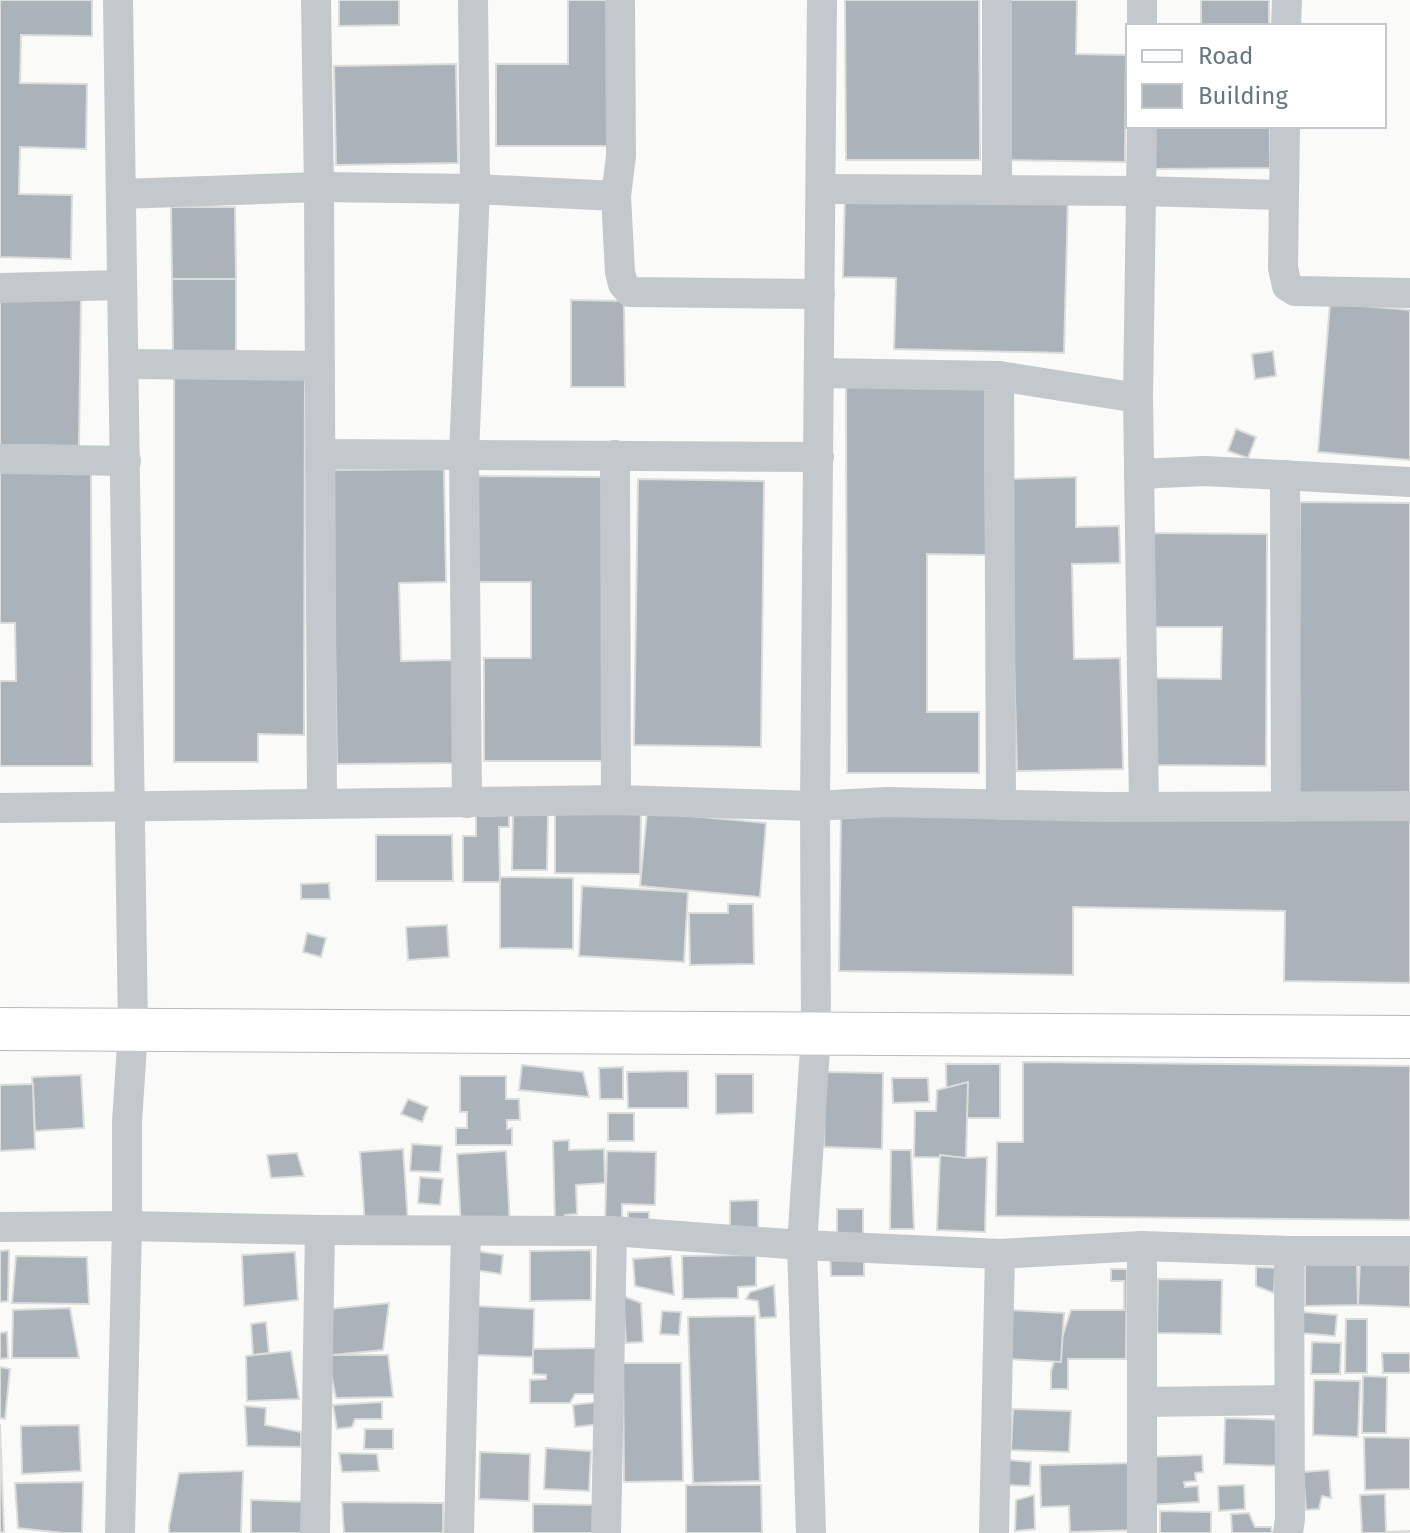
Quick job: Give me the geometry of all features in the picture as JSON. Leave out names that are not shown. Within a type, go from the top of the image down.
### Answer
[{"type":"main road","points":[[0,1029],[1410,1037]]},
{"type":"street","points":[[118,0],[133,1030],[127,1122],[120,1533]]},
{"type":"street","points":[[316,0],[322,803]]},
{"type":"street","points":[[467,803],[464,455],[475,189],[473,0]]},
{"type":"street","points":[[620,0],[621,156],[616,196],[623,284],[630,292],[820,294]]},
{"type":"street","points":[[811,1533],[802,1245],[816,1034],[822,0]]},
{"type":"street","points":[[997,0],[997,190]]},
{"type":"street","points":[[1142,0],[1142,24]]},
{"type":"street","points":[[1286,24],[1287,0]]},
{"type":"street","points":[[1142,128],[1138,398],[1144,807]]},
{"type":"street","points":[[1285,128],[1283,268],[1287,286],[1295,291],[1410,293]]},
{"type":"street","points":[[121,194],[319,187],[475,189],[616,196]]},
{"type":"street","points":[[821,189],[1284,195]]},
{"type":"street","points":[[0,288],[122,285]]},
{"type":"street","points":[[124,364],[320,366]]},
{"type":"street","points":[[820,373],[999,376],[1138,398]]},
{"type":"street","points":[[999,376],[1001,805]]},
{"type":"street","points":[[321,454],[819,457]]},
{"type":"street","points":[[615,455],[616,800]]},
{"type":"street","points":[[0,459],[126,461]]},
{"type":"street","points":[[1139,474],[1205,471],[1410,482]]},
{"type":"street","points":[[1285,475],[1286,807]]},
{"type":"street","points":[[0,808],[616,800],[815,806],[887,802],[1144,807],[1410,806]]},
{"type":"street","points":[[0,1227],[612,1231],[802,1245],[1000,1254],[1142,1246],[1410,1251]]},
{"type":"street","points":[[315,1533],[320,1230]]},
{"type":"street","points":[[459,1533],[466,1231]]},
{"type":"street","points":[[606,1533],[612,1231]]},
{"type":"street","points":[[1142,1246],[1142,1533]]},
{"type":"street","points":[[1288,1533],[1289,1251]]},
{"type":"street","points":[[994,1533],[1000,1254]]},
{"type":"street","points":[[1142,1402],[1289,1400]]},
{"type":"building","points":[[0,0],[92,0],[92,36],[21,35],[20,83],[87,84],[86,149],[20,147],[19,194],[72,195],[71,259],[0,257]]},
{"type":"building","points":[[339,0],[399,0],[399,25],[339,26]]},
{"type":"building","points":[[568,0],[613,0],[613,146],[496,146],[496,64],[568,64]]},
{"type":"building","points":[[845,0],[979,0],[980,160],[846,160]]},
{"type":"building","points":[[1008,0],[1077,0],[1076,54],[1126,55],[1125,162],[1007,160]]},
{"type":"building","points":[[1201,0],[1269,0],[1269,24],[1201,24]]},
{"type":"building","points":[[456,64],[458,163],[336,165],[334,66]]},
{"type":"building","points":[[1153,128],[1270,128],[1270,168],[1153,169]]},
{"type":"building","points":[[845,191],[1068,197],[1064,353],[894,349],[896,278],[843,277]]},
{"type":"building","points":[[171,207],[235,207],[236,279],[172,279]]},
{"type":"building","points":[[172,279],[236,279],[236,352],[173,353]]},
{"type":"building","points":[[0,296],[81,298],[79,446],[0,445]]},
{"type":"building","points":[[571,300],[624,301],[625,387],[571,387]]},
{"type":"building","points":[[1330,303],[1410,310],[1410,460],[1318,452]]},
{"type":"building","points":[[1273,351],[1276,376],[1255,379],[1252,354]]},
{"type":"building","points":[[174,377],[305,378],[304,735],[258,734],[258,762],[174,762]]},
{"type":"building","points":[[846,377],[985,377],[986,555],[927,554],[927,712],[979,712],[979,773],[847,773]]},
{"type":"building","points":[[1236,429],[1256,437],[1248,458],[1228,451]]},
{"type":"building","points":[[444,469],[446,582],[399,583],[401,661],[452,660],[454,763],[337,764],[332,470]]},
{"type":"building","points":[[0,470],[91,471],[92,766],[0,766],[0,681],[16,681],[15,623],[0,623]]},
{"type":"building","points":[[475,476],[603,477],[604,761],[484,761],[484,658],[531,658],[531,582],[475,582]]},
{"type":"building","points":[[1076,477],[1076,527],[1119,526],[1120,563],[1072,564],[1074,659],[1120,658],[1123,769],[1017,771],[1009,479]]},
{"type":"building","points":[[638,479],[764,481],[761,747],[634,745]]},
{"type":"building","points":[[1300,502],[1410,503],[1410,798],[1298,797]]},
{"type":"building","points":[[1145,533],[1267,534],[1266,766],[1149,765],[1149,678],[1221,679],[1222,627],[1145,627]]},
{"type":"building","points":[[555,809],[641,810],[640,874],[555,873]]},
{"type":"building","points":[[841,810],[1410,819],[1410,983],[1284,981],[1285,911],[1073,907],[1073,975],[839,971]]},
{"type":"building","points":[[513,811],[548,812],[547,870],[512,870]]},
{"type":"building","points":[[647,812],[766,823],[760,897],[640,886]]},
{"type":"building","points":[[509,815],[509,827],[499,827],[500,882],[463,882],[463,836],[476,836],[476,816]]},
{"type":"building","points":[[376,835],[452,835],[453,881],[376,881]]},
{"type":"building","points":[[500,877],[573,878],[573,949],[500,948]]},
{"type":"building","points":[[329,883],[330,899],[301,899],[301,884]]},
{"type":"building","points":[[582,886],[688,892],[684,962],[579,956]]},
{"type":"building","points":[[728,904],[753,904],[754,964],[690,965],[689,913],[728,913]]},
{"type":"building","points":[[447,925],[449,957],[408,960],[406,927]]},
{"type":"building","points":[[307,933],[326,938],[321,957],[303,952]]},
{"type":"building","points":[[1023,1062],[1410,1066],[1410,1220],[996,1216],[997,1142],[1023,1142]]},
{"type":"building","points":[[946,1064],[1000,1064],[1000,1118],[947,1118]]},
{"type":"building","points":[[522,1065],[583,1072],[589,1097],[519,1090]]},
{"type":"building","points":[[623,1067],[623,1099],[600,1099],[599,1068]]},
{"type":"building","points":[[688,1071],[688,1108],[628,1108],[627,1072]]},
{"type":"building","points":[[825,1072],[883,1073],[882,1149],[824,1147]]},
{"type":"building","points":[[716,1074],[753,1074],[753,1113],[716,1114]]},
{"type":"building","points":[[81,1075],[84,1128],[35,1131],[32,1077]]},
{"type":"building","points":[[460,1076],[506,1076],[506,1099],[519,1099],[520,1120],[507,1120],[507,1129],[512,1128],[512,1145],[456,1145],[456,1128],[467,1128],[467,1112],[460,1112]]},
{"type":"building","points":[[892,1078],[928,1078],[929,1102],[893,1103]]},
{"type":"building","points":[[968,1082],[966,1158],[914,1157],[915,1111],[936,1111],[937,1090]]},
{"type":"building","points":[[33,1084],[35,1149],[0,1151],[0,1085]]},
{"type":"building","points":[[408,1099],[428,1107],[422,1122],[401,1114]]},
{"type":"building","points":[[608,1113],[634,1113],[634,1141],[608,1141]]},
{"type":"building","points":[[569,1140],[569,1150],[604,1149],[605,1183],[576,1185],[577,1214],[565,1215],[565,1223],[555,1224],[553,1141]]},
{"type":"building","points":[[412,1144],[442,1146],[440,1172],[410,1171]]},
{"type":"building","points":[[403,1149],[408,1222],[365,1225],[360,1152]]},
{"type":"building","points":[[891,1150],[911,1150],[914,1229],[890,1229]]},
{"type":"building","points":[[506,1151],[510,1225],[461,1227],[457,1154]]},
{"type":"building","points":[[607,1151],[656,1152],[655,1205],[622,1204],[622,1225],[605,1224]]},
{"type":"building","points":[[297,1153],[304,1176],[271,1178],[267,1155]]},
{"type":"building","points":[[940,1155],[987,1157],[985,1232],[937,1230]]},
{"type":"building","points":[[420,1177],[443,1179],[440,1205],[418,1203]]},
{"type":"building","points":[[758,1200],[758,1228],[730,1228],[730,1201]]},
{"type":"building","points":[[837,1209],[863,1209],[863,1234],[837,1234]]},
{"type":"building","points":[[628,1212],[649,1212],[649,1228],[628,1228]]},
{"type":"building","points":[[9,1250],[8,1301],[0,1302],[0,1251]]},
{"type":"building","points":[[591,1250],[591,1300],[530,1301],[530,1251]]},
{"type":"building","points":[[864,1250],[864,1276],[831,1276],[830,1251]]},
{"type":"building","points":[[476,1251],[503,1255],[501,1274],[474,1270]]},
{"type":"building","points":[[295,1252],[298,1300],[244,1306],[242,1255]]},
{"type":"building","points":[[756,1255],[756,1286],[738,1287],[738,1298],[683,1299],[682,1256]]},
{"type":"building","points":[[16,1256],[87,1257],[89,1304],[12,1303]]},
{"type":"building","points":[[671,1256],[674,1295],[635,1286],[633,1259]]},
{"type":"building","points":[[1360,1260],[1410,1261],[1410,1307],[1358,1305]]},
{"type":"building","points":[[1305,1264],[1357,1264],[1358,1305],[1305,1306]]},
{"type":"building","points":[[1256,1267],[1275,1268],[1274,1293],[1256,1286]]},
{"type":"building","points":[[1111,1269],[1127,1269],[1126,1359],[1068,1359],[1068,1389],[1051,1389],[1051,1371],[1071,1310],[1124,1310],[1124,1281],[1111,1281]]},
{"type":"building","points":[[1158,1279],[1222,1280],[1221,1334],[1157,1333]]},
{"type":"building","points":[[774,1285],[776,1317],[760,1318],[758,1301],[746,1299],[750,1292]]},
{"type":"building","points":[[623,1296],[641,1303],[643,1342],[626,1343]]},
{"type":"building","points":[[389,1303],[383,1350],[332,1355],[329,1309]]},
{"type":"building","points":[[476,1306],[534,1309],[533,1357],[475,1355]]},
{"type":"building","points":[[70,1308],[79,1358],[12,1358],[13,1310]]},
{"type":"building","points":[[1012,1310],[1064,1313],[1061,1362],[1009,1359]]},
{"type":"building","points":[[662,1311],[681,1312],[679,1335],[660,1334]]},
{"type":"building","points":[[1302,1312],[1337,1315],[1335,1336],[1301,1333]]},
{"type":"building","points":[[755,1316],[760,1481],[693,1483],[688,1317]]},
{"type":"building","points":[[1346,1319],[1367,1319],[1367,1373],[1345,1373]]},
{"type":"building","points":[[266,1322],[269,1353],[253,1355],[251,1324]]},
{"type":"building","points":[[7,1332],[8,1358],[0,1359],[0,1333]]},
{"type":"building","points":[[1312,1342],[1341,1343],[1340,1374],[1311,1374]]},
{"type":"building","points":[[600,1348],[600,1394],[575,1394],[570,1403],[530,1403],[530,1380],[546,1379],[546,1375],[533,1374],[533,1349]]},
{"type":"building","points":[[291,1351],[299,1399],[247,1401],[246,1356]]},
{"type":"building","points":[[1382,1353],[1410,1353],[1410,1373],[1383,1373]]},
{"type":"building","points":[[327,1355],[388,1355],[393,1397],[336,1398]]},
{"type":"building","points":[[623,1363],[681,1363],[683,1481],[624,1482]]},
{"type":"building","points":[[0,1367],[10,1369],[5,1419],[0,1418]]},
{"type":"building","points":[[1363,1376],[1387,1377],[1386,1433],[1362,1433]]},
{"type":"building","points":[[1314,1380],[1360,1381],[1358,1437],[1313,1435]]},
{"type":"building","points":[[382,1402],[382,1419],[355,1419],[352,1427],[337,1429],[333,1405]]},
{"type":"building","points":[[598,1402],[600,1424],[575,1427],[573,1405]]},
{"type":"building","points":[[245,1406],[266,1408],[265,1425],[301,1432],[301,1447],[247,1446]]},
{"type":"building","points":[[1013,1409],[1071,1411],[1069,1452],[1011,1450]]},
{"type":"building","points":[[1225,1418],[1285,1420],[1283,1466],[1224,1464]]},
{"type":"building","points":[[0,1424],[4,1532],[0,1532]]},
{"type":"building","points":[[79,1425],[81,1471],[22,1474],[21,1426]]},
{"type":"building","points":[[365,1429],[393,1429],[393,1449],[364,1449]]},
{"type":"building","points":[[1364,1437],[1410,1438],[1410,1489],[1365,1490]]},
{"type":"building","points":[[546,1448],[591,1451],[589,1491],[544,1489]]},
{"type":"building","points":[[480,1452],[530,1454],[529,1501],[479,1499]]},
{"type":"building","points":[[339,1453],[377,1454],[379,1471],[342,1472]]},
{"type":"building","points":[[1202,1455],[1203,1472],[1195,1473],[1196,1481],[1184,1482],[1185,1487],[1198,1486],[1199,1502],[1147,1505],[1145,1457]]},
{"type":"building","points":[[1009,1460],[1031,1462],[1030,1486],[1007,1485]]},
{"type":"building","points":[[1134,1463],[1136,1530],[1070,1532],[1069,1506],[1041,1507],[1040,1465]]},
{"type":"building","points":[[1329,1470],[1331,1498],[1322,1496],[1319,1509],[1306,1510],[1303,1472]]},
{"type":"building","points":[[243,1471],[241,1533],[169,1533],[179,1473]]},
{"type":"building","points":[[83,1482],[82,1533],[18,1528],[15,1483]]},
{"type":"building","points":[[686,1485],[761,1485],[762,1533],[686,1533]]},
{"type":"building","points":[[1244,1485],[1245,1509],[1219,1511],[1218,1486]]},
{"type":"building","points":[[1385,1494],[1386,1532],[1410,1533],[1362,1533],[1360,1495]]},
{"type":"building","points":[[1034,1495],[1035,1529],[1015,1531],[1016,1500]]},
{"type":"building","points":[[251,1500],[308,1502],[305,1533],[251,1533]]},
{"type":"building","points":[[342,1502],[443,1503],[443,1533],[344,1533]]},
{"type":"building","points":[[533,1504],[598,1505],[598,1533],[533,1533]]},
{"type":"building","points":[[1160,1511],[1211,1512],[1211,1533],[1160,1533]]},
{"type":"building","points":[[1249,1513],[1255,1527],[1271,1527],[1272,1533],[1232,1533],[1231,1514]]}]
